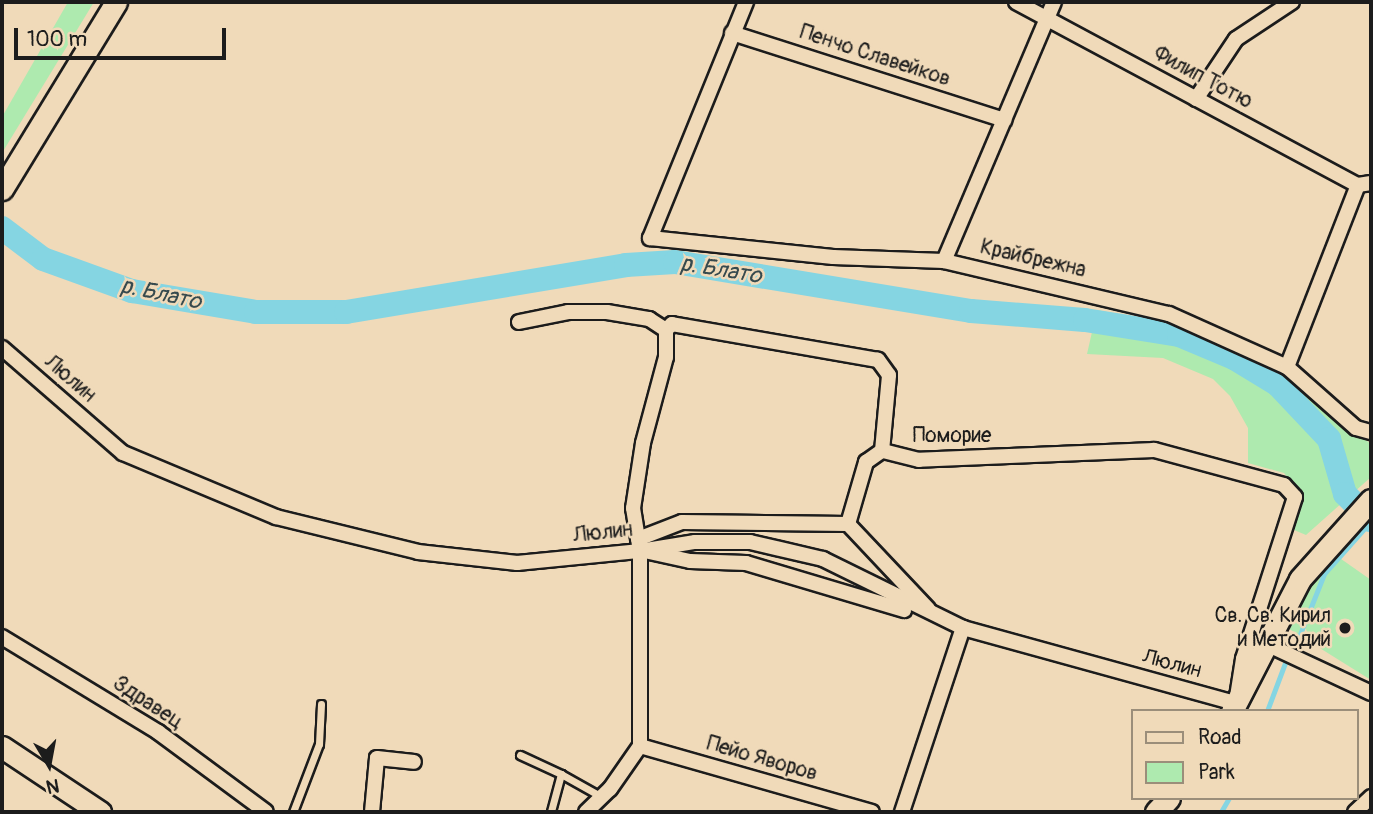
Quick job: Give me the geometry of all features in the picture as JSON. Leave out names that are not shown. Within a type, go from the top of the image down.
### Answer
[{"type":"street","points":[[2,189],[116,2]]},
{"type":"street","points":[[732,33],[746,2]]},
{"type":"street","name":"Филип Тотю","points":[[1016,2],[1196,99],[1365,184]]},
{"type":"street","points":[[944,261],[1054,2]]},
{"type":"street","points":[[1196,99],[1236,39],[1292,2]]},
{"type":"street","name":"Пенчо Славейков","points":[[732,33],[1004,120]]},
{"type":"street","name":"Крайбрежна","points":[[732,33],[650,238],[832,257],[944,261],[1169,314],[1287,367],[1356,428],[1371,432]]},
{"type":"street","points":[[1287,367],[1365,184]]},
{"type":"street","points":[[519,322],[568,312],[607,312],[649,319],[666,330],[666,357],[643,443],[633,508],[639,545],[640,746],[602,797],[586,812]]},
{"type":"street","name":"Поморие","points":[[666,330],[672,324],[681,324],[878,360],[889,375],[882,451],[919,460],[1154,450],[1284,485],[1295,497],[1243,659],[1234,707]]},
{"type":"street","name":"Люлин","points":[[2,348],[123,453],[276,517],[418,552],[517,564],[639,545],[750,542],[823,559],[963,628],[1234,707]]},
{"type":"street","points":[[848,524],[866,462],[882,451]]},
{"type":"street","points":[[1234,707],[1264,643],[1300,579],[1329,543],[1371,500]]},
{"type":"street","points":[[639,545],[682,522],[848,524],[932,612]]},
{"type":"street","points":[[639,545],[690,561],[746,563],[949,621]]},
{"type":"street","points":[[902,812],[963,628]]},
{"type":"street","name":"Здравец","points":[[2,637],[158,732],[266,812]]},
{"type":"street","points":[[1264,643],[1335,673],[1371,694]]},
{"type":"street","name":"Пейо Яворов","points":[[640,746],[872,812]]},
{"type":"street","points":[[2,747],[100,812]]},
{"type":"street","points":[[372,812],[377,758],[414,762]]},
{"type":"street","points":[[1355,812],[1371,797]]},
{"type":"lane","points":[[293,812],[319,744],[321,704]]},
{"type":"lane","points":[[520,755],[602,797]]},
{"type":"lane","points":[[551,812],[561,774]]},
{"type":"green space","points":[[68,2],[94,2],[2,153],[2,117]]},
{"type":"green space","points":[[1097,310],[1180,326],[1274,371],[1371,444],[1371,477],[1306,535],[1294,530],[1303,497],[1284,473],[1248,463],[1248,428],[1230,396],[1213,379],[1163,358],[1087,354]]},
{"type":"green space","points":[[1334,554],[1371,580],[1371,680],[1286,627],[1317,573]]},
{"type":"waterway","name":"р. Блато","points":[[2,228],[43,259],[132,291],[256,312],[346,312],[626,265],[675,262],[971,311],[1085,320],[1179,335],[1234,358],[1277,384],[1329,439],[1345,494],[1371,520]]},
{"type":"waterway","points":[[1297,642],[1324,574],[1371,521]]},
{"type":"waterway","points":[[1268,709],[1285,663]]},
{"type":"waterway","points":[[1221,812],[1228,800]]},
{"type":"place","name":"Св. Св. Кирил и Методий","points":[[1345,628]]}]
